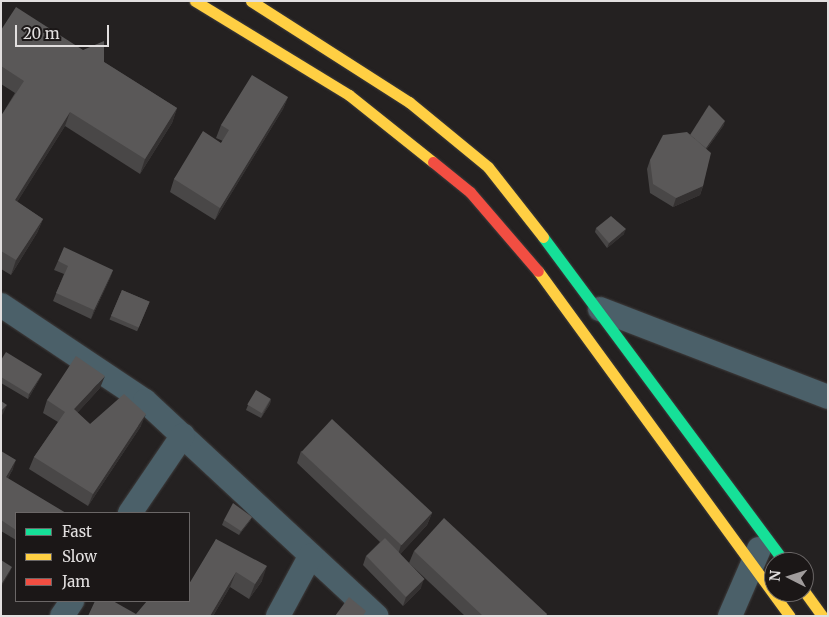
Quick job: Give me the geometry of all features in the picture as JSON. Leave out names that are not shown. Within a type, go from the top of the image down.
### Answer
[{"type":"street","points":[[195,1],[349,95],[470,192],[518,243],[751,559],[790,616]]},
{"type":"street","points":[[251,1],[409,102],[488,168],[600,309],[777,552]]},
{"type":"street","points":[[1,305],[145,401],[376,616]]},
{"type":"street","points":[[600,309],[828,397]]},
{"type":"street","points":[[131,512],[182,435]]},
{"type":"street","points":[[730,616],[751,559],[767,538]]},
{"type":"street","points":[[278,616],[311,555]]},
{"type":"street","points":[[62,616],[71,602]]},
{"type":"street","points":[[812,602],[822,616]]},
{"type":"building","points":[[16,7],[83,50],[104,41],[104,62],[177,108],[145,159],[70,112],[15,200],[43,219],[16,260],[1,251],[1,116],[24,81],[1,66],[1,30]]},
{"type":"building","points":[[252,75],[288,97],[220,208],[174,179],[203,131],[221,143],[229,130],[221,125]]},
{"type":"building","points":[[709,105],[725,121],[706,148],[690,135]]},
{"type":"building","points":[[687,132],[711,153],[703,186],[676,198],[653,184],[650,160],[663,135]]},
{"type":"building","points":[[611,216],[626,229],[609,243],[596,228]]},
{"type":"building","points":[[64,247],[113,270],[94,310],[56,293],[68,266],[58,261]]},
{"type":"building","points":[[122,290],[150,302],[139,327],[111,316]]},
{"type":"building","points":[[6,352],[42,374],[29,394],[1,377],[1,360]]},
{"type":"building","points":[[76,356],[105,376],[74,409],[90,424],[124,394],[146,414],[93,494],[34,457],[65,412],[47,400]]},
{"type":"building","points":[[256,390],[271,399],[262,413],[247,405]]},
{"type":"building","points":[[1,401],[7,405],[1,411]]},
{"type":"building","points":[[332,419],[432,512],[402,545],[301,452]]},
{"type":"building","points":[[1,451],[16,460],[6,477],[64,512],[15,512],[15,529],[1,520]]},
{"type":"building","points":[[233,503],[252,517],[241,531],[224,520]]},
{"type":"building","points":[[444,518],[547,614],[545,616],[483,616],[414,551]]},
{"type":"building","points":[[385,538],[425,579],[406,597],[366,556]]},
{"type":"building","points":[[216,539],[267,566],[255,584],[236,572],[210,616],[88,616],[95,602],[115,602],[136,614],[146,602],[190,602],[190,582]]},
{"type":"building","points":[[1,560],[12,567],[1,585]]},
{"type":"building","points":[[349,597],[366,611],[363,616],[335,616]]},
{"type":"traffic: fast","points":[[543,237],[777,552]]},
{"type":"traffic: slow","points":[[195,1],[349,95],[433,162]]},
{"type":"traffic: slow","points":[[251,1],[409,102],[488,167],[543,237]]},
{"type":"traffic: slow","points":[[538,271],[790,616]]},
{"type":"traffic: slow","points":[[812,602],[822,616]]},
{"type":"traffic: jam","points":[[433,162],[470,192],[538,271]]}]
